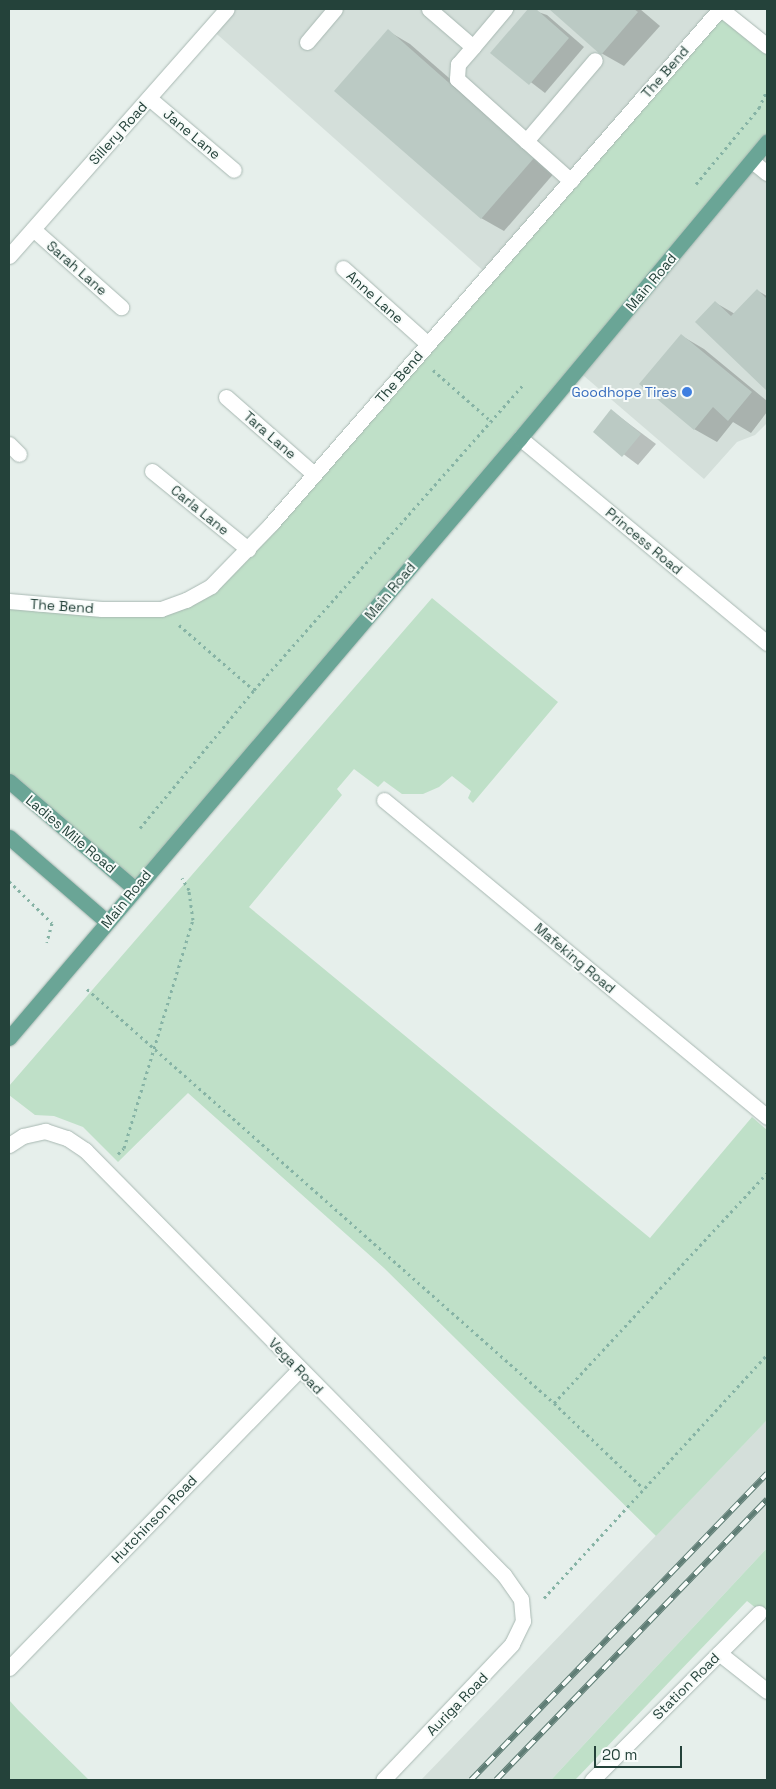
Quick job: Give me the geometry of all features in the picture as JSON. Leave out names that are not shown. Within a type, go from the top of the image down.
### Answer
[{"type":"main road","name":"Main Road","points":[[9,1038],[134,888],[520,438],[767,142]]},
{"type":"main road","name":"Ladies Mile Road","points":[[9,781],[134,888]]},
{"type":"main road","points":[[9,837],[106,922]]},
{"type":"street","name":"Sillery Road","points":[[9,256],[227,9]]},
{"type":"street","points":[[307,42],[334,9]]},
{"type":"street","points":[[429,9],[473,47]]},
{"type":"street","points":[[505,9],[458,64],[456,78],[571,180]]},
{"type":"street","points":[[721,9],[767,46]]},
{"type":"street","name":"The Bend","points":[[9,601],[94,609],[160,609],[186,600],[211,586],[248,549],[721,9]]},
{"type":"street","points":[[526,141],[595,60]]},
{"type":"street","name":"Jane Lane","points":[[149,98],[234,170]]},
{"type":"street","points":[[752,161],[767,173]]},
{"type":"street","name":"Sarah Lane","points":[[32,229],[121,307]]},
{"type":"street","name":"Anne Lane","points":[[343,268],[428,344]]},
{"type":"street","name":"Tara Lane","points":[[226,397],[314,474]]},
{"type":"street","name":"Princess Road","points":[[520,438],[767,643]]},
{"type":"street","name":"Carla Lane","points":[[152,471],[248,549]]},
{"type":"street","name":"Mafeking Road","points":[[384,800],[767,1117]]},
{"type":"street","name":"Vega Road","points":[[9,1145],[23,1136],[45,1131],[67,1138],[104,1168],[299,1370],[504,1575],[521,1599],[523,1621]]},
{"type":"street","name":"Hutchinson Road","points":[[9,1668],[299,1370]]},
{"type":"street","name":"Station Road","points":[[592,1780],[759,1613]]},
{"type":"street","name":"Auriga Road","points":[[383,1780],[493,1667],[512,1644],[523,1621]]},
{"type":"street","points":[[719,1653],[767,1691]]},
{"type":"path","points":[[696,184],[760,108],[766,92]]},
{"type":"path","points":[[418,356],[492,422]]},
{"type":"path","points":[[140,828],[254,690],[523,386]]},
{"type":"path","points":[[160,609],[254,690]]},
{"type":"path","points":[[104,1168],[124,1148],[193,920],[190,890],[182,878]]},
{"type":"path","points":[[9,882],[52,923],[47,942]]},
{"type":"path","points":[[86,989],[554,1403],[644,1489]]},
{"type":"path","points":[[554,1403],[767,1173]]},
{"type":"path","points":[[523,1621],[767,1355]]},
{"type":"shaded area","points":[[227,9],[720,9],[488,275],[210,28]]},
{"type":"shaded area","points":[[767,142],[767,423],[755,435],[737,442],[704,479],[577,370]]},
{"type":"shaded area","points":[[767,1420],[767,1548],[551,1780],[421,1780]]},
{"type":"green space","points":[[720,9],[767,46],[767,141],[134,888],[9,781],[9,601],[161,609],[211,586]]},
{"type":"green space","points":[[432,598],[558,702],[473,803],[468,798],[471,791],[452,776],[439,787],[423,794],[402,794],[384,781],[378,787],[354,769],[337,789],[342,795],[249,907],[650,1238],[752,1117],[767,1130],[767,1420],[656,1536],[384,1268],[188,1093],[118,1162],[83,1127],[54,1116],[35,1115],[9,1095],[9,1086]]},
{"type":"green space","points":[[767,1548],[767,1617],[747,1601],[575,1780],[551,1780]]},
{"type":"green space","points":[[9,1700],[19,1711],[89,1780],[9,1780]]},
{"type":"building","points":[[528,9],[536,9],[569,38],[529,85],[490,53]]},
{"type":"building","points":[[549,9],[634,9],[638,12],[601,55]]},
{"type":"building","points":[[388,29],[534,158],[481,219],[334,91]]},
{"type":"building","points":[[757,289],[767,299],[767,391],[695,322],[715,301],[731,316]]},
{"type":"building","points":[[681,334],[752,392],[728,421],[713,407],[694,430],[639,384]]},
{"type":"building","points":[[611,409],[641,434],[622,457],[593,432]]},
{"type":"railway","points":[[471,1780],[767,1473]]},
{"type":"railway","points":[[496,1780],[767,1499]]},
{"type":"place","name":"Goodhope Tires","points":[[687,392]]}]
